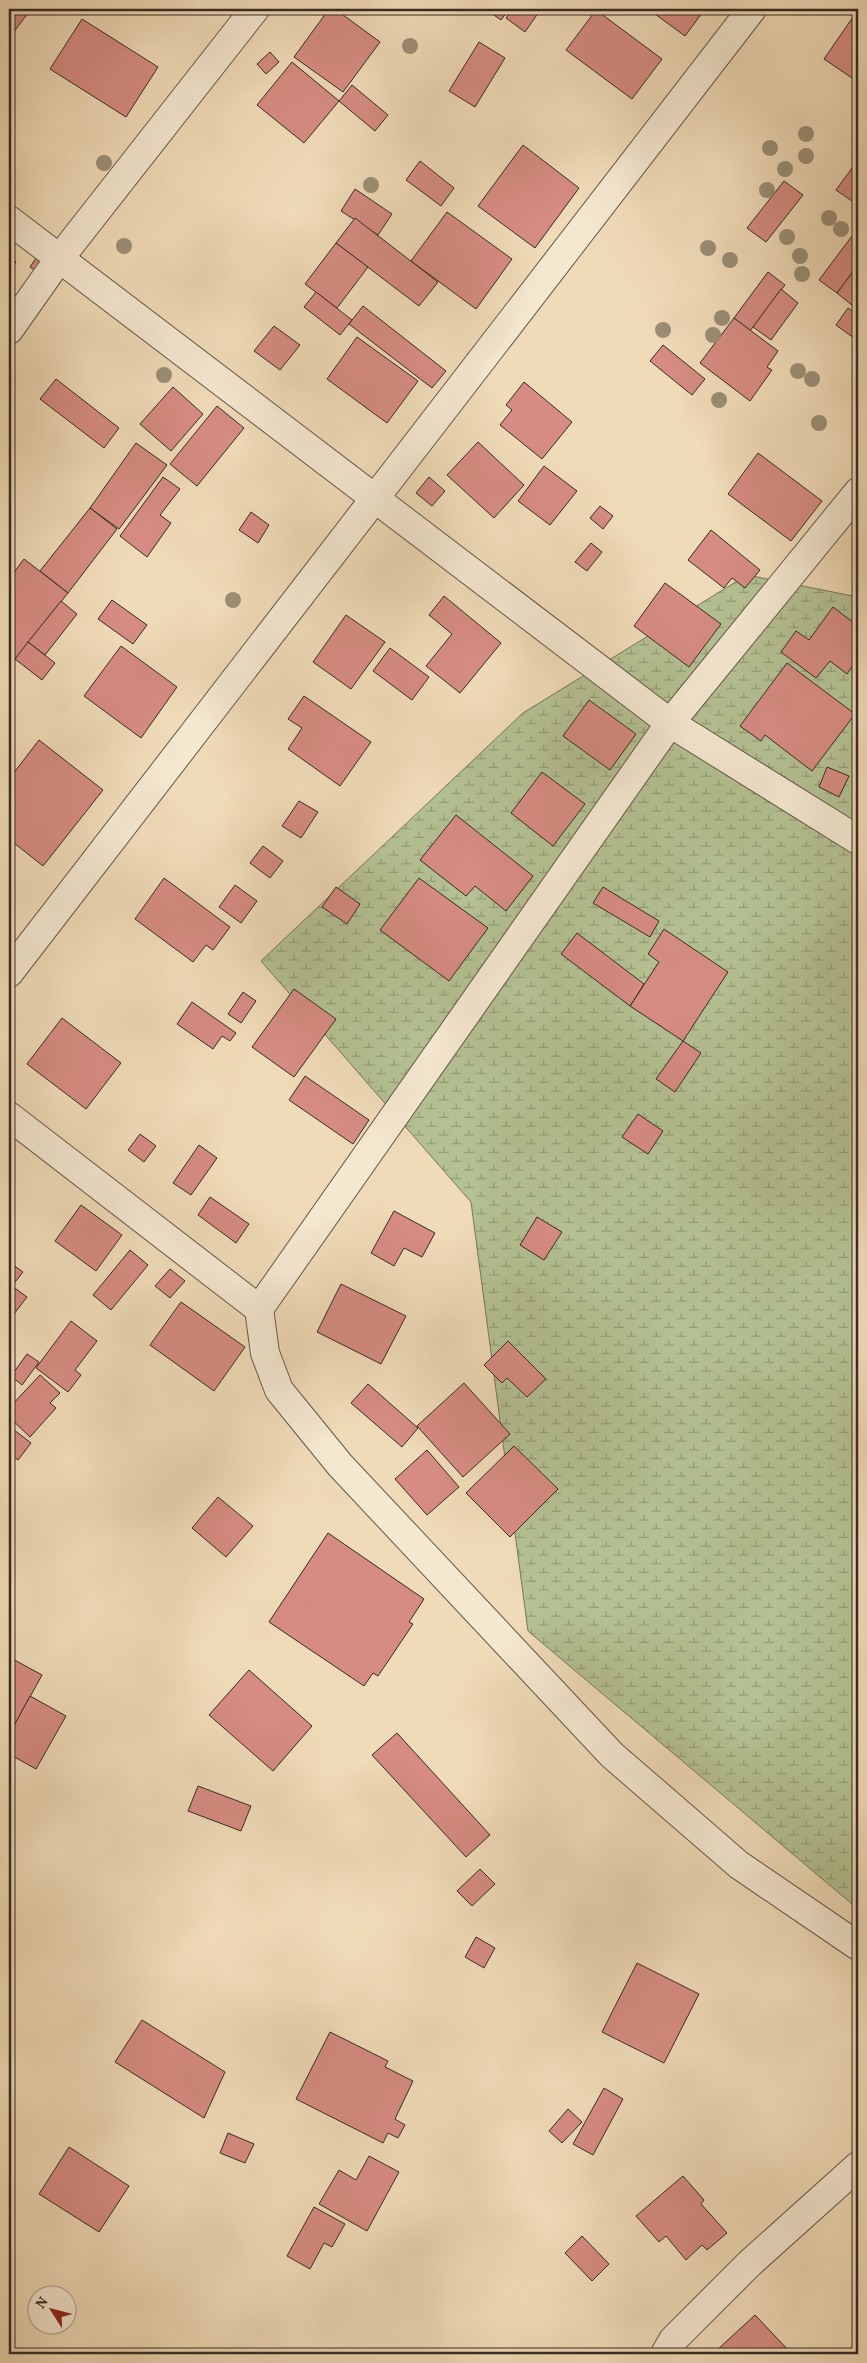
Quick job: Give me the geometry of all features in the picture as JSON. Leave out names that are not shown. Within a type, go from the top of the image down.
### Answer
[{"type":"street","points":[[9,330],[59,259],[255,9]]},
{"type":"street","points":[[9,973],[752,9]]},
{"type":"street","points":[[9,220],[670,723],[858,840]]},
{"type":"street","points":[[858,492],[670,723],[259,1309],[265,1353],[279,1390],[340,1465],[605,1748],[739,1865],[858,1946]]},
{"type":"street","points":[[9,1116],[259,1309]]},
{"type":"street","points":[[665,2354],[673,2340],[750,2263],[858,2166]]},
{"type":"green space","points":[[747,575],[858,597],[858,1909],[528,1631],[471,1202],[261,961],[523,713]]},
{"type":"building","points":[[9,9],[31,9],[13,33],[9,29]]},
{"type":"building","points":[[329,9],[335,9],[380,42],[343,92],[294,57]]},
{"type":"building","points":[[490,9],[509,9],[501,20],[488,11]]},
{"type":"building","points":[[513,9],[541,9],[525,32],[506,18]]},
{"type":"building","points":[[648,9],[705,9],[685,36]]},
{"type":"building","points":[[596,10],[662,59],[632,99],[566,50]]},
{"type":"building","points":[[853,17],[858,20],[858,75],[855,80],[824,59]]},
{"type":"building","points":[[82,19],[158,67],[126,117],[50,69]]},
{"type":"building","points":[[479,42],[505,58],[475,107],[449,91]]},
{"type":"building","points":[[270,52],[279,62],[266,74],[257,64]]},
{"type":"building","points":[[292,62],[339,101],[304,143],[257,105]]},
{"type":"building","points":[[352,85],[388,115],[375,131],[339,101]]},
{"type":"building","points":[[523,145],[579,188],[535,248],[478,206]]},
{"type":"building","points":[[858,160],[858,193],[852,201],[836,190]]},
{"type":"building","points":[[420,161],[454,188],[441,206],[406,180]]},
{"type":"building","points":[[784,181],[803,195],[766,242],[747,228]]},
{"type":"building","points":[[355,189],[392,214],[378,235],[341,211]]},
{"type":"building","points":[[447,212],[512,259],[476,309],[411,261]]},
{"type":"building","points":[[355,218],[438,282],[419,306],[336,243]]},
{"type":"building","points":[[858,228],[858,265],[837,293],[819,280]]},
{"type":"building","points":[[336,243],[368,267],[337,308],[305,284]]},
{"type":"building","points":[[38,255],[48,279],[30,267]]},
{"type":"building","points":[[9,257],[16,262],[9,272]]},
{"type":"building","points":[[858,265],[858,310],[837,293]]},
{"type":"building","points":[[768,272],[785,285],[750,331],[734,318]]},
{"type":"building","points":[[781,289],[798,303],[771,340],[753,327]]},
{"type":"building","points":[[316,292],[352,320],[340,335],[304,307]]},
{"type":"building","points":[[363,306],[446,371],[432,388],[349,324]]},
{"type":"building","points":[[848,308],[858,315],[858,341],[836,325]]},
{"type":"building","points":[[734,318],[778,351],[767,367],[772,370],[750,401],[700,363]]},
{"type":"building","points":[[274,326],[300,345],[280,370],[254,351]]},
{"type":"building","points":[[357,337],[418,381],[387,423],[327,379]]},
{"type":"building","points":[[663,345],[705,379],[692,395],[650,361]]},
{"type":"building","points":[[56,379],[119,428],[104,448],[40,399]]},
{"type":"building","points":[[524,382],[572,422],[542,459],[500,425],[512,410],[506,405]]},
{"type":"building","points":[[173,387],[203,414],[171,451],[140,424]]},
{"type":"building","points":[[217,406],[244,428],[197,486],[170,464]]},
{"type":"building","points":[[478,442],[524,485],[494,518],[447,475]]},
{"type":"building","points":[[136,443],[167,465],[119,529],[90,508]]},
{"type":"building","points":[[758,453],[822,501],[791,541],[728,494]]},
{"type":"building","points":[[544,466],[577,491],[550,525],[518,501]]},
{"type":"building","points":[[163,477],[180,489],[160,515],[171,523],[147,557],[120,536]]},
{"type":"building","points":[[429,477],[445,491],[432,506],[416,493]]},
{"type":"building","points":[[600,506],[613,516],[603,529],[590,518]]},
{"type":"building","points":[[90,508],[117,529],[68,593],[40,571]]},
{"type":"building","points":[[251,512],[269,525],[258,543],[239,530]]},
{"type":"building","points":[[711,530],[760,570],[745,588],[732,578],[724,588],[688,560]]},
{"type":"building","points":[[591,543],[602,552],[587,571],[575,562]]},
{"type":"building","points":[[24,559],[68,593],[14,661],[9,656],[9,579]]},
{"type":"building","points":[[665,583],[721,624],[689,667],[634,626]]},
{"type":"building","points":[[444,596],[501,643],[460,693],[426,666],[452,634],[429,615]]},
{"type":"building","points":[[112,600],[147,625],[133,644],[98,619]]},
{"type":"building","points":[[61,601],[77,614],[45,655],[28,642]]},
{"type":"building","points":[[833,607],[858,626],[858,658],[847,674],[830,661],[816,678],[781,652],[796,631],[809,640]]},
{"type":"building","points":[[346,615],[385,642],[351,689],[313,662]]},
{"type":"building","points":[[28,642],[55,663],[42,680],[15,659]]},
{"type":"building","points":[[121,646],[177,687],[141,738],[84,696]]},
{"type":"building","points":[[390,648],[429,677],[412,700],[373,671]]},
{"type":"building","points":[[787,663],[855,714],[812,771],[765,735],[761,741],[740,726]]},
{"type":"building","points":[[304,696],[371,742],[340,786],[288,749],[302,728],[288,719]]},
{"type":"building","points":[[589,700],[636,734],[610,770],[563,736]]},
{"type":"building","points":[[39,740],[103,790],[43,866],[9,839],[9,779]]},
{"type":"building","points":[[827,767],[849,776],[839,797],[819,787]]},
{"type":"building","points":[[542,772],[585,804],[553,846],[511,813]]},
{"type":"building","points":[[299,801],[318,812],[301,838],[282,826]]},
{"type":"building","points":[[456,815],[533,876],[506,911],[475,886],[466,896],[420,860]]},
{"type":"building","points":[[263,846],[283,861],[270,878],[250,863]]},
{"type":"building","points":[[164,878],[230,927],[213,950],[206,945],[193,962],[135,919]]},
{"type":"building","points":[[419,878],[488,928],[449,981],[380,930]]},
{"type":"building","points":[[235,885],[257,901],[241,923],[219,907]]},
{"type":"building","points":[[336,887],[360,904],[347,924],[322,907]]},
{"type":"building","points":[[603,887],[659,921],[650,937],[593,903]]},
{"type":"building","points":[[664,929],[728,972],[683,1041],[630,1006],[659,962],[648,954]]},
{"type":"building","points":[[577,933],[644,984],[630,1006],[561,954]]},
{"type":"building","points":[[294,989],[336,1019],[294,1077],[252,1047]]},
{"type":"building","points":[[243,992],[256,1001],[241,1023],[228,1014]]},
{"type":"building","points":[[192,1002],[236,1033],[230,1041],[222,1036],[213,1049],[177,1024]]},
{"type":"building","points":[[62,1018],[121,1063],[86,1109],[27,1064]]},
{"type":"building","points":[[683,1041],[701,1053],[675,1092],[656,1079]]},
{"type":"building","points":[[305,1076],[369,1120],[353,1144],[289,1100]]},
{"type":"building","points":[[638,1114],[663,1131],[648,1154],[622,1137]]},
{"type":"building","points":[[140,1134],[156,1146],[144,1162],[128,1150]]},
{"type":"building","points":[[199,1145],[217,1158],[191,1195],[173,1183]]},
{"type":"building","points":[[210,1197],[249,1224],[236,1243],[198,1215]]},
{"type":"building","points":[[81,1205],[122,1235],[96,1271],[55,1241]]},
{"type":"building","points":[[394,1211],[435,1233],[422,1257],[404,1248],[394,1266],[371,1253]]},
{"type":"building","points":[[537,1217],[562,1232],[544,1260],[520,1245]]},
{"type":"building","points":[[130,1250],[148,1265],[111,1310],[93,1295]]},
{"type":"building","points":[[9,1262],[23,1272],[12,1286],[27,1297],[14,1314],[9,1310]]},
{"type":"building","points":[[170,1269],[185,1281],[170,1298],[155,1286]]},
{"type":"building","points":[[341,1284],[406,1316],[381,1364],[317,1332]]},
{"type":"building","points":[[181,1302],[245,1347],[214,1391],[150,1345]]},
{"type":"building","points":[[71,1321],[97,1341],[75,1370],[81,1375],[68,1392],[36,1368]]},
{"type":"building","points":[[508,1341],[546,1379],[527,1397],[507,1378],[502,1383],[484,1365]]},
{"type":"building","points":[[27,1354],[39,1362],[22,1385],[11,1376]]},
{"type":"building","points":[[40,1375],[60,1393],[50,1403],[56,1408],[30,1437],[9,1417],[9,1408]]},
{"type":"building","points":[[464,1383],[510,1434],[463,1477],[417,1426]]},
{"type":"building","points":[[368,1384],[418,1428],[402,1447],[351,1403]]},
{"type":"building","points":[[9,1426],[31,1443],[18,1460],[9,1453]]},
{"type":"building","points":[[514,1446],[558,1489],[510,1537],[466,1493]]},
{"type":"building","points":[[427,1450],[459,1487],[427,1515],[395,1479]]},
{"type":"building","points":[[218,1497],[253,1526],[226,1557],[192,1528]]},
{"type":"building","points":[[328,1533],[424,1599],[409,1622],[413,1624],[378,1676],[373,1673],[364,1686],[269,1622]]},
{"type":"building","points":[[9,1657],[42,1675],[9,1735]]},
{"type":"building","points":[[249,1670],[312,1726],[273,1771],[209,1715]]},
{"type":"building","points":[[30,1696],[66,1716],[36,1769],[9,1754],[9,1735]]},
{"type":"building","points":[[397,1733],[490,1835],[466,1857],[372,1755]]},
{"type":"building","points":[[198,1786],[251,1806],[241,1831],[188,1811]]},
{"type":"building","points":[[480,1869],[495,1884],[472,1906],[457,1891]]},
{"type":"building","points":[[476,1937],[495,1948],[484,1968],[465,1957]]},
{"type":"building","points":[[637,1963],[699,1994],[664,2063],[602,2032]]},
{"type":"building","points":[[142,2020],[225,2072],[204,2118],[115,2062]]},
{"type":"building","points":[[330,2032],[388,2061],[385,2067],[413,2081],[395,2119],[405,2125],[398,2138],[388,2133],[383,2143],[296,2099]]},
{"type":"building","points":[[604,2088],[623,2099],[593,2155],[573,2144]]},
{"type":"building","points":[[568,2109],[582,2122],[562,2143],[549,2131]]},
{"type":"building","points":[[228,2133],[254,2144],[245,2163],[220,2153]]},
{"type":"building","points":[[69,2147],[129,2186],[99,2232],[39,2194]]},
{"type":"building","points":[[369,2156],[399,2172],[367,2231],[319,2204],[339,2170],[356,2180]]},
{"type":"building","points":[[683,2176],[704,2200],[701,2204],[727,2233],[707,2250],[702,2245],[686,2260],[666,2236],[659,2242],[636,2216]]},
{"type":"building","points":[[314,2207],[345,2224],[332,2247],[324,2243],[310,2269],[287,2256]]},
{"type":"building","points":[[582,2236],[609,2264],[592,2281],[565,2253]]},
{"type":"building","points":[[755,2315],[792,2354],[719,2354],[716,2351]]}]
